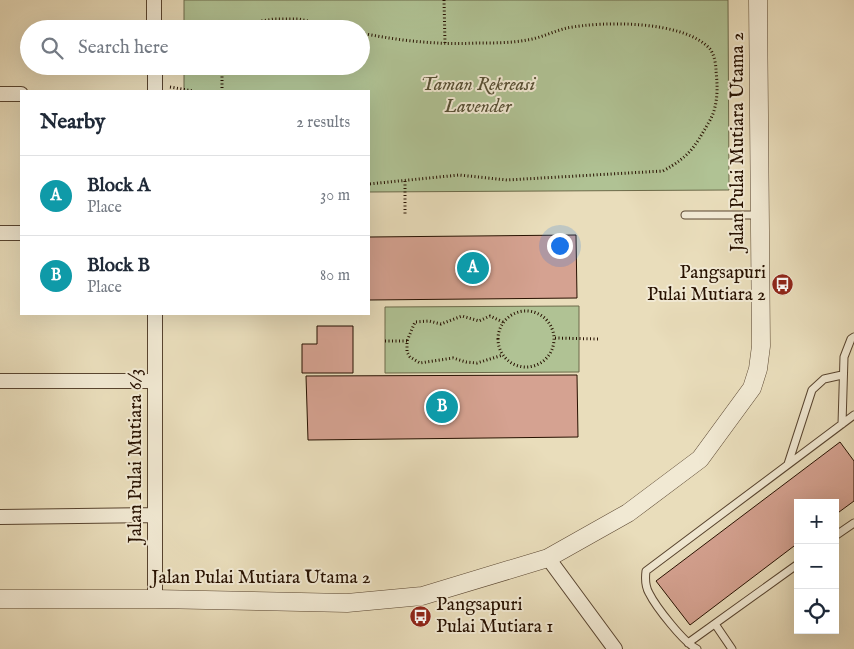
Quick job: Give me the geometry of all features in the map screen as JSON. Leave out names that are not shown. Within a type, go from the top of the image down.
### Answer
[{"type":"street","points":[[154,0],[154,20]]},
{"type":"street","name":"Jalan Pulai Mutiara Utama 2","points":[[0,599],[155,598],[346,603],[422,596],[548,558],[628,513],[700,459],[752,388],[758,369],[761,346],[758,0]]},
{"type":"street","points":[[154,75],[155,88]]},
{"type":"street","points":[[0,94],[20,94]]},
{"type":"street","points":[[0,233],[20,233]]},
{"type":"street","name":"Jalan Pulai Mutiara 6/3","points":[[155,315],[155,598]]},
{"type":"street","points":[[0,380],[155,381]]},
{"type":"street","points":[[0,517],[155,515]]},
{"type":"street","points":[[548,558],[615,649]]},
{"type":"lane","points":[[685,215],[760,215]]},
{"type":"lane","points":[[842,424],[844,357],[851,339],[854,338]]},
{"type":"lane","points":[[788,464],[812,390],[824,379],[842,375]]},
{"type":"lane","points":[[697,649],[688,643],[649,594],[644,580],[646,571],[842,424],[853,418]]},
{"type":"lane","points":[[839,533],[854,523]]},
{"type":"lane","points":[[688,643],[794,567]]},
{"type":"lane","points":[[715,624],[732,649]]},
{"type":"path","points":[[444,0],[445,43]]},
{"type":"path","points":[[269,20],[303,20]]},
{"type":"path","points":[[370,35],[406,42],[445,43],[528,40],[568,28],[651,25],[687,34],[711,49],[716,65],[718,88],[712,118],[696,145],[683,160],[664,171],[507,180],[459,175],[370,184]]},
{"type":"path","points":[[222,75],[222,90]]},
{"type":"path","points":[[155,88],[180,90]]},
{"type":"path","points":[[405,181],[405,215]]},
{"type":"path","points":[[532,311],[548,321],[555,338],[549,355],[534,366],[516,365],[503,355],[498,346],[498,336],[503,322],[513,313],[532,311]]},
{"type":"path","points":[[503,322],[490,316],[479,321],[462,316],[440,324],[430,321],[415,322],[407,342],[407,352],[410,357],[420,363],[453,358],[477,363],[503,355]]},
{"type":"path","points":[[555,338],[599,339]]},
{"type":"path","points":[[385,342],[407,342]]},
{"type":"green space","name":"Taman Rekreasi Lavender","points":[[184,0],[728,0],[729,190],[370,192],[370,90],[184,90],[184,75],[370,75],[370,20],[184,20]]},
{"type":"green space","points":[[579,306],[579,372],[385,373],[385,307]]},
{"type":"building","points":[[576,235],[577,298],[370,300],[370,237]]},
{"type":"building","points":[[317,326],[353,326],[353,373],[302,373],[302,344],[317,344]]},
{"type":"building","points":[[577,375],[578,437],[308,440],[306,376]]},
{"type":"building","points":[[840,442],[854,461],[854,501],[839,512],[839,499],[794,499],[794,546],[690,625],[656,581]]},
{"type":"place","name":"Block A","points":[[473,268]]},
{"type":"place","name":"Pangsapuri Pulai Mutiara 2","points":[[782,284]]},
{"type":"place","name":"Block B","points":[[442,407]]},
{"type":"place","name":"Pangsapuri Pulai Mutiara 1","points":[[420,616]]}]
